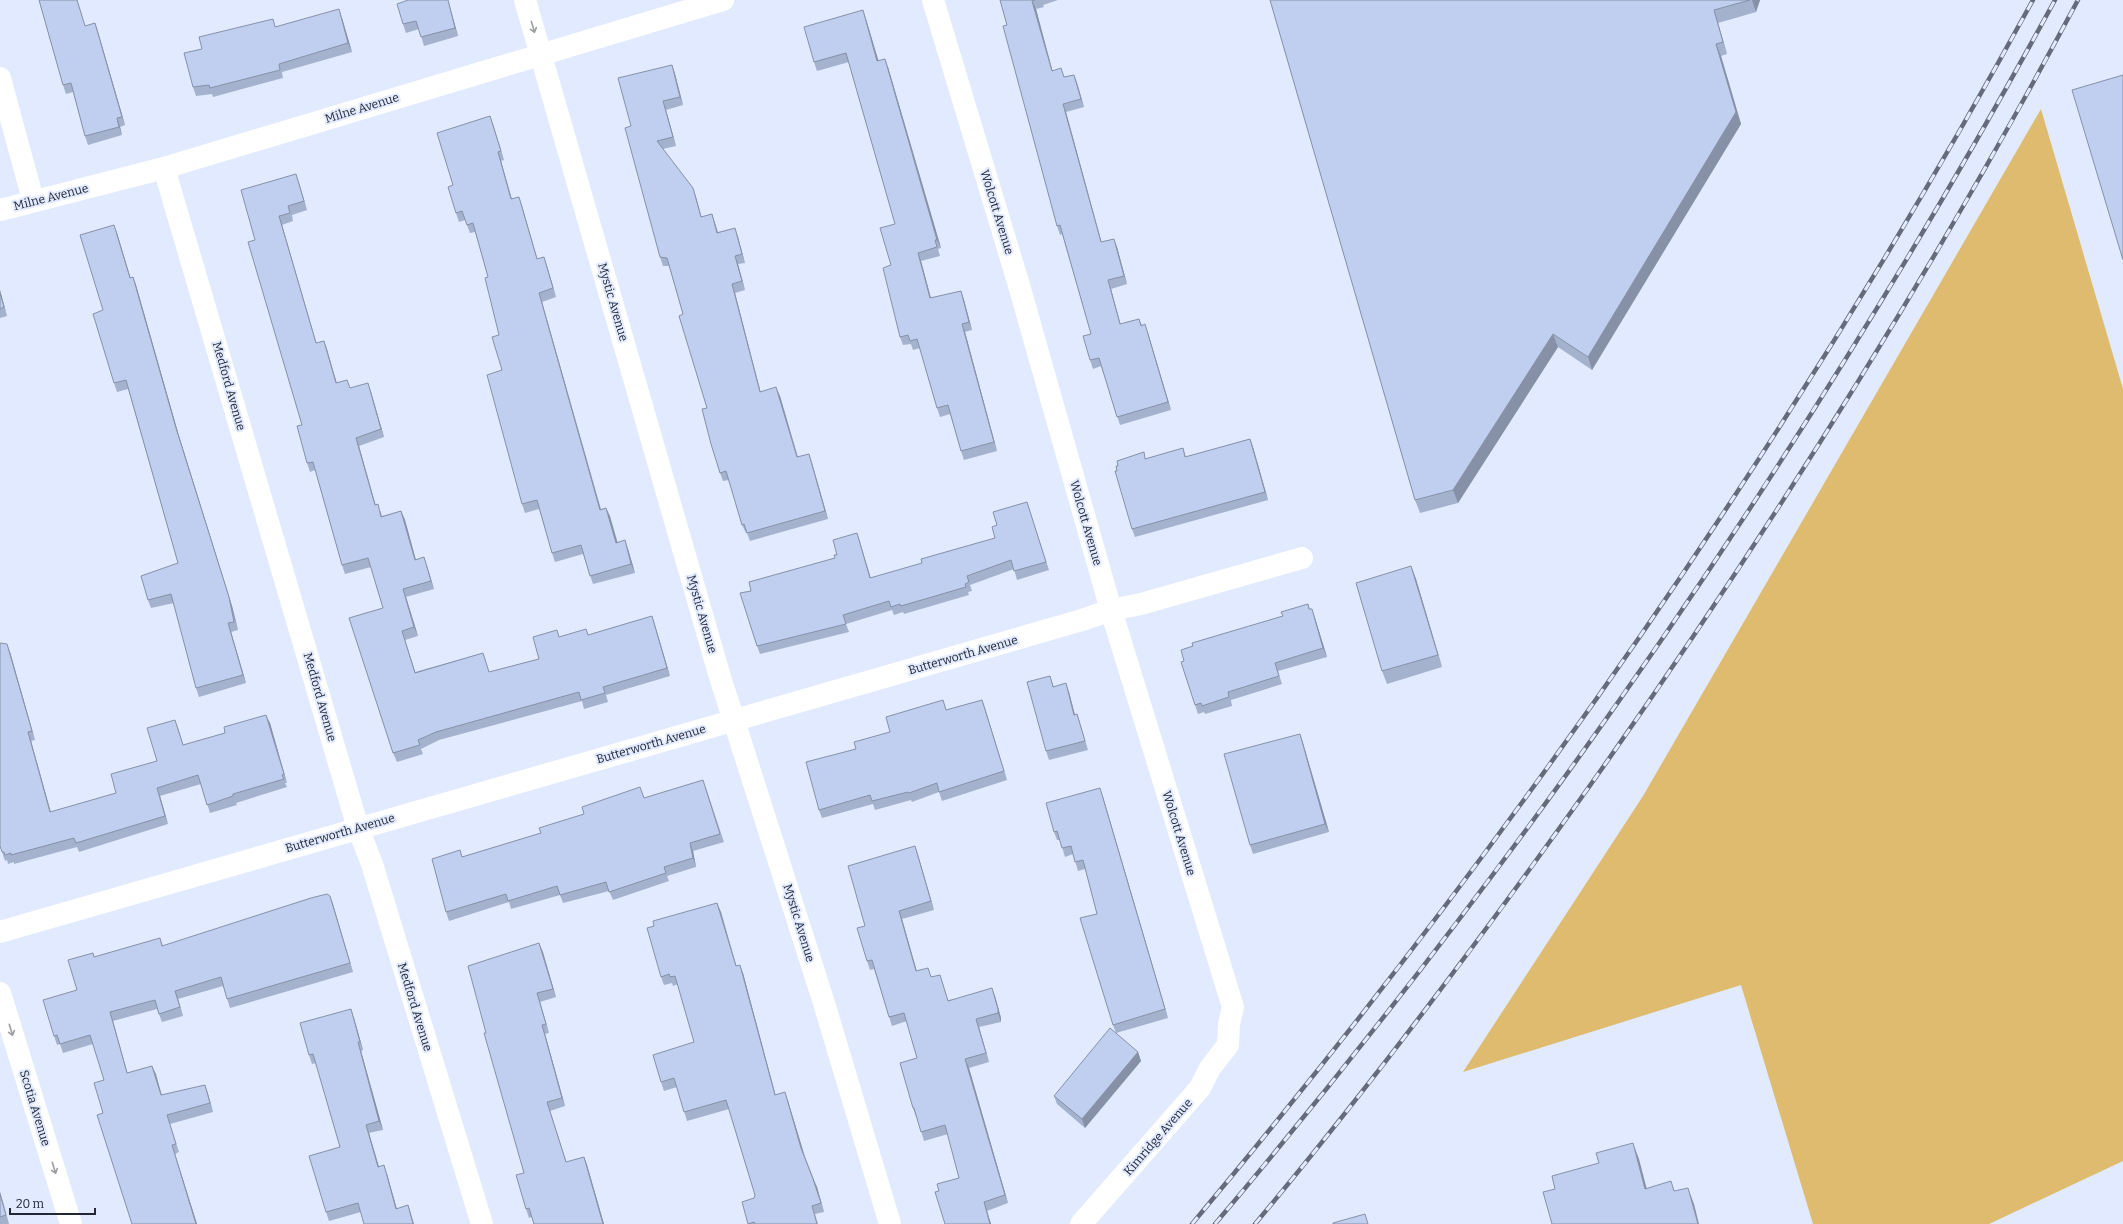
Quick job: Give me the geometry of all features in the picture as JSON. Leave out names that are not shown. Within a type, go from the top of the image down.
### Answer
[{"type":"street","name":"Mystic Avenue","points":[[525,0],[734,720],[822,995],[890,1224]]},
{"type":"street","name":"Milne Avenue","points":[[0,210],[33,200],[164,168],[723,0]]},
{"type":"street","name":"Wolcott Avenue","points":[[933,0],[1018,282],[1110,610],[1233,1007],[1229,1024],[1228,1045]]},
{"type":"street","points":[[0,78],[33,200]]},
{"type":"street","name":"Medford Avenue","points":[[164,168],[358,828],[372,864],[482,1224]]},
{"type":"street","name":"Butterworth Avenue","points":[[0,932],[1075,622],[1110,610],[1141,604],[1302,558]]},
{"type":"street","name":"Scotia Avenue","points":[[0,993],[71,1224]]},
{"type":"street","name":"Kimridge Avenue","points":[[1081,1224],[1186,1105],[1228,1045]]},
{"type":"shaded area","points":[[2041,109],[2123,389],[2123,1161],[1989,1224],[1813,1224],[1741,985],[1463,1072],[1643,796]]},
{"type":"building","points":[[39,0],[77,0],[85,26],[95,23],[122,117],[117,118],[119,127],[85,136],[71,83],[63,85]]},
{"type":"building","points":[[408,0],[448,0],[455,28],[421,37],[416,21],[403,24],[397,4]]},
{"type":"building","points":[[1000,0],[1035,0],[1032,1],[1052,71],[1061,68],[1064,77],[1074,75],[1081,99],[1063,104],[1101,242],[1114,239],[1124,276],[1108,280],[1120,324],[1139,319],[1141,326],[1145,324],[1168,402],[1117,417],[1099,358],[1090,360],[1083,336],[1091,334],[1060,225],[1057,226],[1003,26],[1007,25]]},
{"type":"building","points":[[1270,0],[1750,0],[1714,10],[1723,42],[1716,44],[1736,112],[1588,357],[1553,334],[1453,490],[1415,500]]},
{"type":"building","points":[[339,9],[348,43],[279,64],[280,70],[210,88],[209,85],[193,87],[184,53],[202,49],[199,37],[273,19],[275,27]]},
{"type":"building","points":[[863,10],[877,61],[885,59],[937,240],[935,240],[937,247],[918,253],[930,298],[961,291],[969,322],[962,324],[994,442],[961,451],[948,405],[937,408],[917,339],[910,341],[908,335],[900,337],[883,268],[891,265],[880,228],[895,224],[846,53],[814,62],[804,27]]},
{"type":"building","points":[[672,65],[680,97],[663,101],[673,137],[657,141],[693,188],[701,217],[712,214],[717,233],[735,228],[742,254],[735,256],[742,281],[732,284],[760,392],[776,387],[797,457],[809,454],[825,511],[747,533],[744,524],[742,525],[726,471],[720,473],[711,444],[702,409],[707,408],[679,316],[683,314],[667,258],[660,257],[625,128],[631,126],[618,78]]},
{"type":"building","points":[[2123,75],[2123,260],[2072,90]]},
{"type":"building","points":[[490,116],[501,151],[498,152],[511,199],[519,197],[537,259],[544,257],[553,288],[539,293],[600,510],[606,508],[616,543],[625,540],[631,564],[590,576],[581,545],[552,553],[537,500],[522,504],[487,375],[502,370],[492,337],[499,335],[485,278],[488,277],[473,223],[467,225],[462,211],[456,213],[448,187],[453,185],[437,133]]},
{"type":"building","points":[[296,174],[304,201],[288,206],[290,213],[279,216],[316,343],[324,341],[336,383],[347,380],[350,388],[368,383],[381,429],[356,438],[375,505],[378,504],[381,517],[401,511],[415,560],[424,557],[431,581],[403,589],[414,627],[402,631],[415,673],[483,653],[489,672],[539,659],[533,637],[557,630],[559,637],[586,629],[588,635],[652,616],[667,668],[603,687],[605,693],[581,700],[579,692],[436,732],[418,740],[420,745],[393,753],[349,618],[383,608],[368,558],[342,565],[313,462],[307,463],[297,426],[302,425],[248,242],[255,240],[241,190]]},
{"type":"building","points":[[114,225],[130,278],[133,277],[176,428],[229,597],[234,622],[228,623],[243,675],[196,688],[171,594],[148,600],[141,576],[178,563],[126,380],[114,383],[93,314],[103,310],[80,235]]},
{"type":"building","points":[[0,293],[4,307],[0,309]]},
{"type":"building","points":[[1250,439],[1265,492],[1132,529],[1115,471],[1117,471],[1116,466],[1118,466],[1117,461],[1144,452],[1145,459],[1183,448],[1185,457]]},
{"type":"building","points":[[1027,502],[1046,562],[1014,571],[1011,560],[967,576],[969,582],[965,584],[966,587],[901,606],[900,604],[891,607],[889,601],[843,615],[846,624],[757,646],[740,593],[751,591],[749,582],[835,558],[834,555],[837,555],[833,540],[857,533],[870,578],[922,563],[921,559],[995,538],[992,527],[997,525],[993,512]]},
{"type":"building","points":[[1411,566],[1438,655],[1382,671],[1356,583]]},
{"type":"building","points":[[1308,604],[1309,609],[1312,609],[1323,648],[1275,663],[1279,676],[1228,692],[1229,697],[1202,706],[1201,703],[1195,705],[1181,662],[1184,661],[1181,650],[1193,646],[1192,643],[1283,616],[1281,612]]},
{"type":"building","points":[[0,643],[7,644],[32,731],[28,732],[50,812],[116,793],[111,774],[157,761],[147,728],[175,720],[183,745],[225,733],[224,727],[266,715],[284,774],[282,775],[284,779],[233,794],[233,796],[207,805],[198,775],[157,788],[165,816],[76,843],[74,838],[11,855],[11,853],[5,855],[0,846]]},
{"type":"building","points":[[1050,676],[1053,687],[1066,683],[1074,715],[1077,714],[1085,741],[1046,751],[1027,682]]},
{"type":"building","points":[[943,700],[946,710],[982,700],[1004,771],[939,792],[937,783],[909,793],[872,801],[870,795],[819,810],[806,762],[856,749],[854,742],[890,732],[886,717]]},
{"type":"building","points":[[1300,734],[1325,824],[1250,845],[1224,754]]},
{"type":"building","points":[[703,780],[720,834],[690,843],[693,858],[664,867],[666,873],[609,892],[606,882],[560,895],[557,886],[508,901],[506,894],[446,912],[432,859],[460,850],[462,857],[541,833],[539,828],[584,814],[582,807],[640,787],[644,798]]},
{"type":"building","points":[[1100,788],[1165,1009],[1113,1025],[1080,918],[1097,914],[1083,860],[1075,862],[1071,846],[1062,848],[1057,831],[1054,832],[1046,803]]},
{"type":"building","points":[[915,846],[931,901],[899,911],[916,971],[928,968],[931,977],[940,975],[948,1001],[992,988],[998,1009],[998,1013],[976,1019],[986,1053],[965,1059],[1005,1195],[984,1202],[990,1224],[945,1224],[935,1192],[939,1191],[937,1184],[959,1178],[945,1125],[921,1132],[900,1063],[917,1058],[904,1013],[889,1017],[872,960],[867,961],[857,928],[865,926],[848,866]]},
{"type":"building","points":[[327,894],[330,896],[350,963],[227,999],[221,977],[175,991],[180,1007],[159,1014],[155,1000],[110,1012],[127,1073],[152,1066],[161,1095],[205,1085],[210,1103],[167,1115],[176,1144],[172,1145],[196,1224],[132,1224],[97,1115],[103,1113],[94,1083],[104,1080],[90,1035],[60,1044],[57,1035],[54,1036],[43,1000],[77,990],[68,960],[93,953],[94,957],[160,938],[162,946]]},
{"type":"building","points":[[717,903],[736,966],[740,965],[775,1095],[785,1092],[801,1148],[821,1203],[812,1206],[817,1224],[755,1224],[754,1222],[748,1224],[742,1202],[754,1198],[755,1195],[726,1100],[684,1112],[674,1078],[661,1082],[653,1055],[694,1042],[675,976],[670,977],[669,974],[661,977],[647,928],[654,926],[653,921]]},
{"type":"building","points":[[539,943],[553,989],[537,993],[546,1024],[542,1025],[562,1098],[547,1102],[566,1162],[584,1157],[603,1224],[534,1224],[529,1208],[526,1209],[516,1175],[524,1173],[484,1033],[486,1033],[468,966]]},
{"type":"building","points":[[351,1009],[360,1042],[358,1042],[379,1121],[366,1125],[378,1167],[384,1165],[396,1209],[408,1205],[413,1224],[364,1224],[358,1203],[326,1212],[309,1156],[340,1147],[313,1054],[309,1055],[300,1023]]},
{"type":"building","points":[[1110,1028],[1138,1052],[1082,1119],[1054,1096]]},
{"type":"building","points":[[1633,1143],[1645,1189],[1671,1181],[1674,1191],[1688,1188],[1698,1224],[1552,1224],[1543,1192],[1555,1189],[1552,1176],[1599,1163],[1596,1153]]},
{"type":"building","points":[[0,1194],[6,1215],[0,1217]]},
{"type":"building","points":[[1365,1214],[1368,1224],[1333,1224],[1333,1223]]},
{"type":"railway","points":[[1192,1224],[1310,1080],[1424,934],[1535,784],[1642,633],[1746,478],[1846,321],[1942,162],[2033,0]]},
{"type":"railway","points":[[1215,1224],[1333,1081],[1448,934],[1558,785],[1666,633],[1769,479],[1869,322],[1964,162],[2055,0]]},
{"type":"railway","points":[[1255,1224],[1389,1057],[1518,886],[1666,677],[1729,583],[1852,392],[1968,198],[2078,0]]}]
